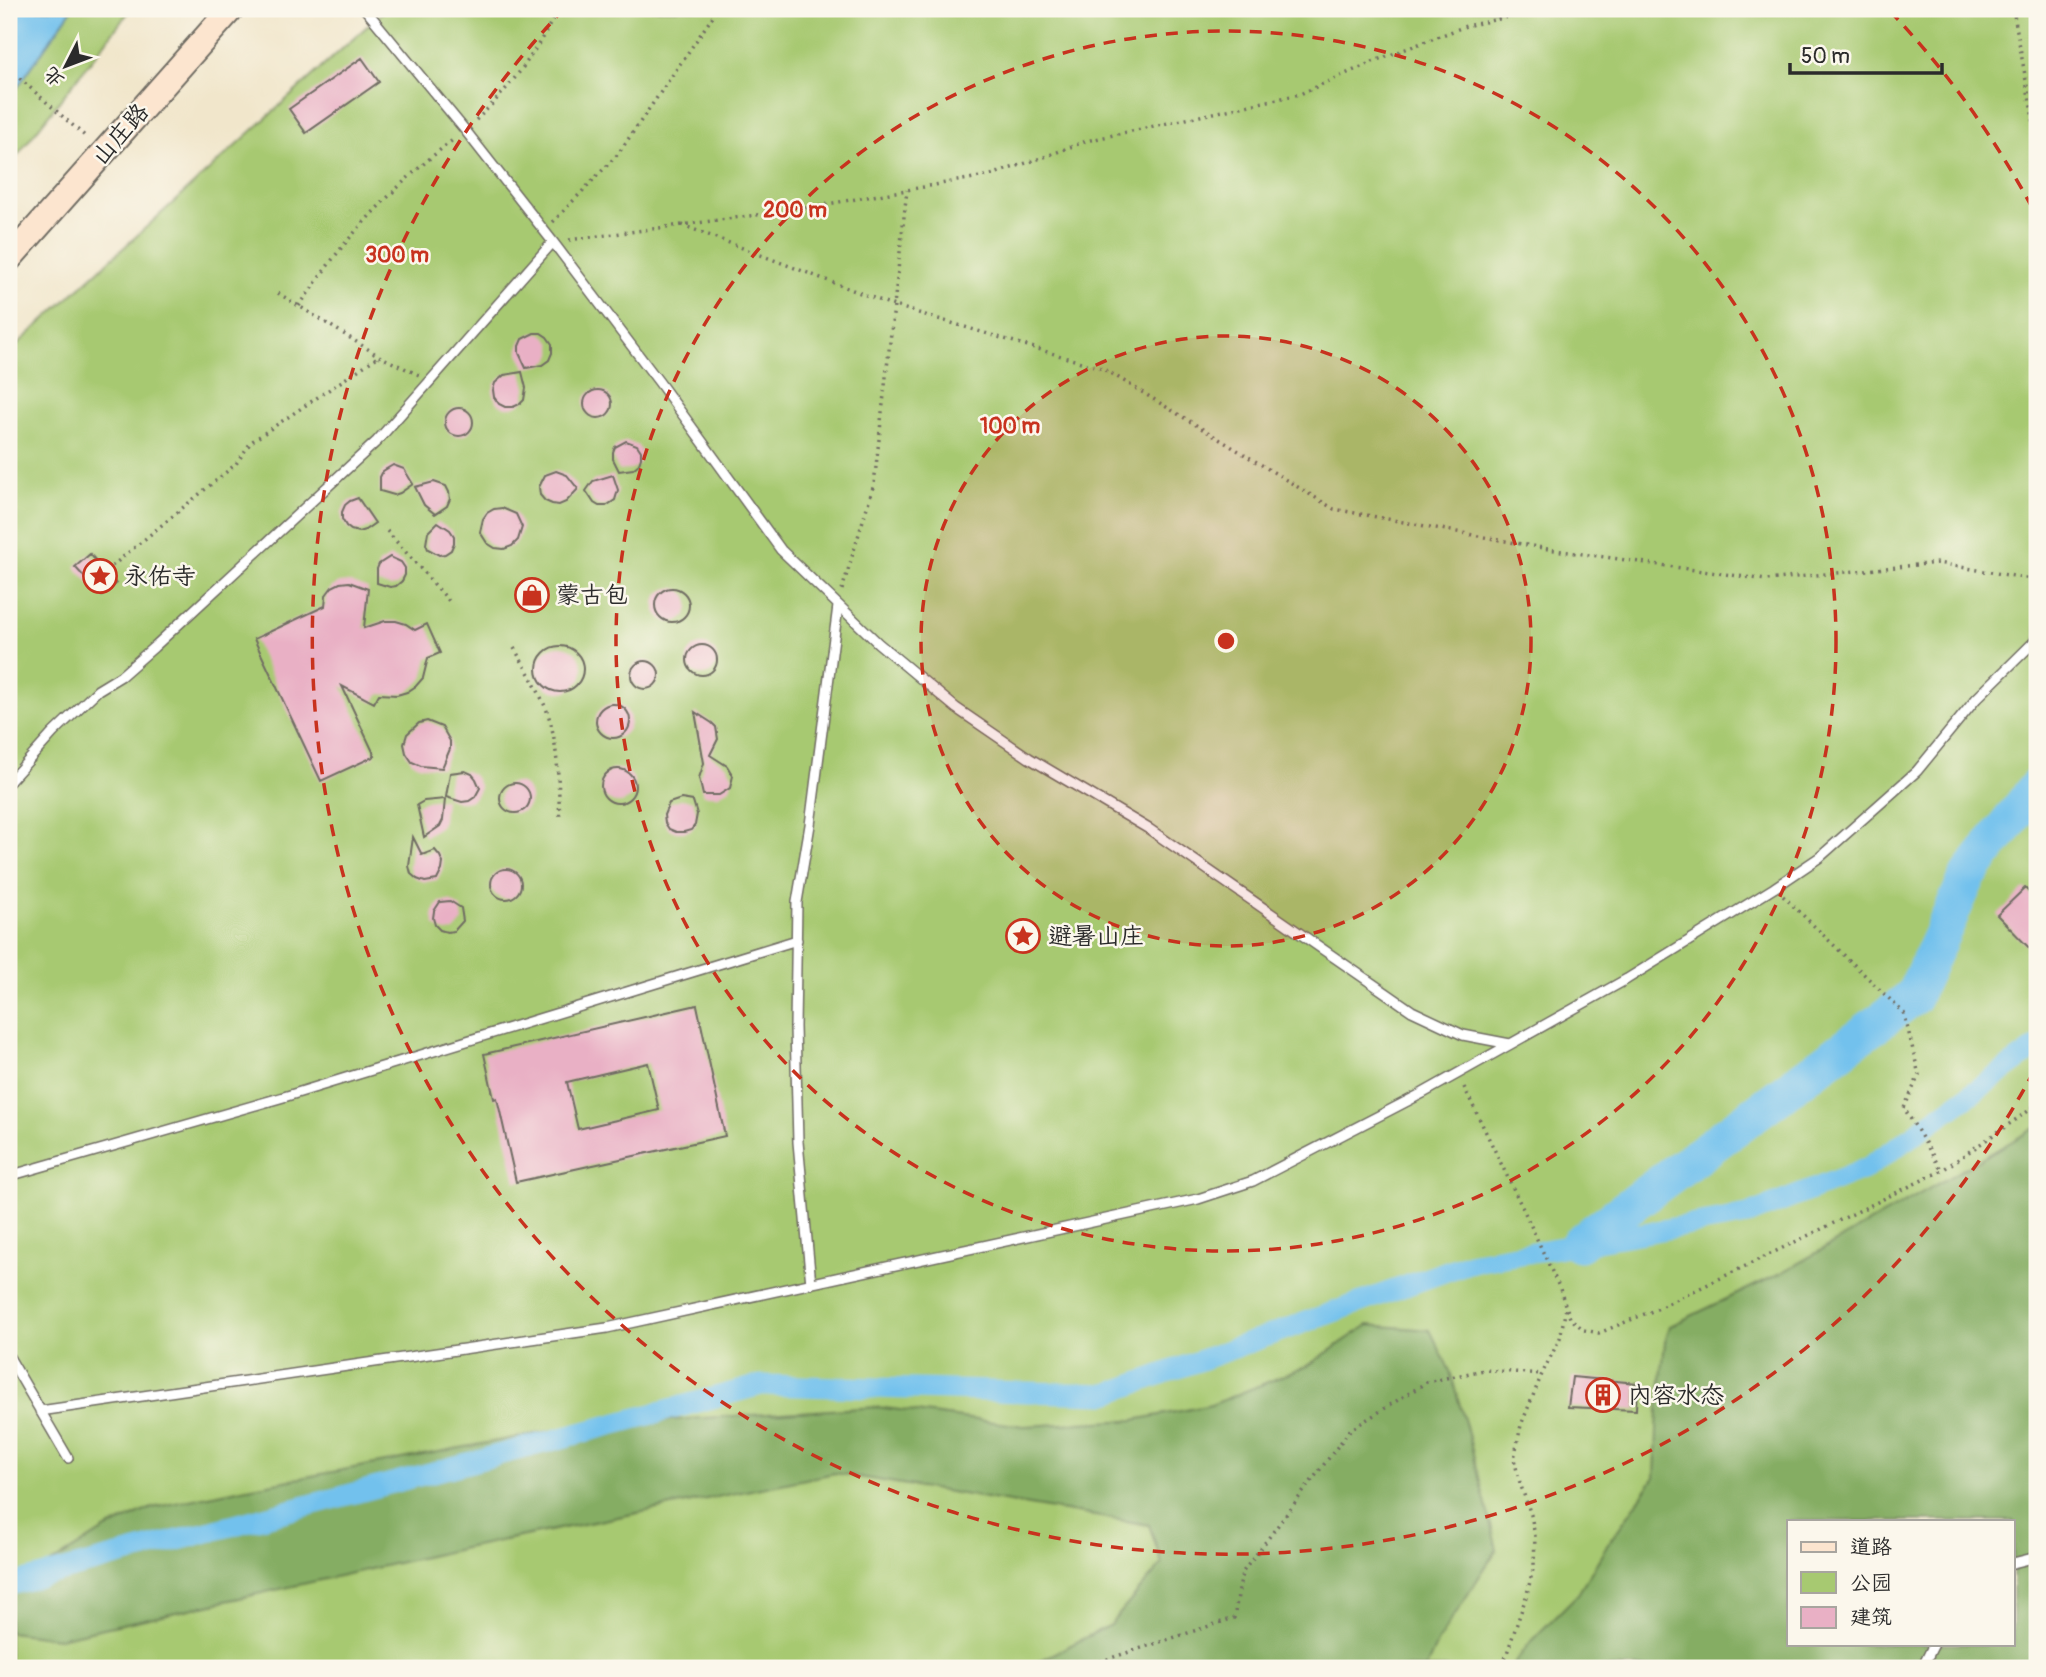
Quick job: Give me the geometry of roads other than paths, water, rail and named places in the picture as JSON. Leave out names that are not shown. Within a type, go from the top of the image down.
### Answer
[{"type":"main road","name":"山庄路","points":[[9,259],[231,9]]},
{"type":"lane","points":[[365,9],[553,242],[781,550],[878,643],[956,708],[1029,758],[1149,829],[1412,1011],[1463,1035],[1510,1044]]},
{"type":"lane","points":[[9,782],[53,733],[98,690],[121,676],[154,647],[377,440],[553,242]]},
{"type":"lane","points":[[811,1283],[798,1142],[795,1027],[797,902],[810,825],[838,606]]},
{"type":"lane","points":[[40,1411],[607,1328],[1198,1199],[1253,1181],[1458,1073],[1627,979],[1820,857],[1917,771],[1976,699],[2037,639]]},
{"type":"lane","points":[[9,1177],[287,1096],[797,940]]},
{"type":"lane","points":[[9,1357],[68,1458]]},
{"type":"lane","points":[[2014,1563],[2037,1558]]},
{"type":"lane","points":[[1922,1668],[1933,1646]]},
{"type":"water","points":[[9,9],[72,9],[9,99]]},
{"type":"waterway","points":[[1579,1243],[1913,997],[1968,876],[2037,786]]},
{"type":"waterway","points":[[9,1585],[761,1385],[1107,1394],[1469,1263],[1748,1215],[1867,1168],[2037,1047]]},
{"type":"place","name":"永佑寺","points":[[100,576]]},
{"type":"place","name":"蒙古包","points":[[532,595]]},
{"type":"place","name":"避暑山庄","points":[[1023,936]]},
{"type":"place","name":"内容水态","points":[[1603,1395]]}]
